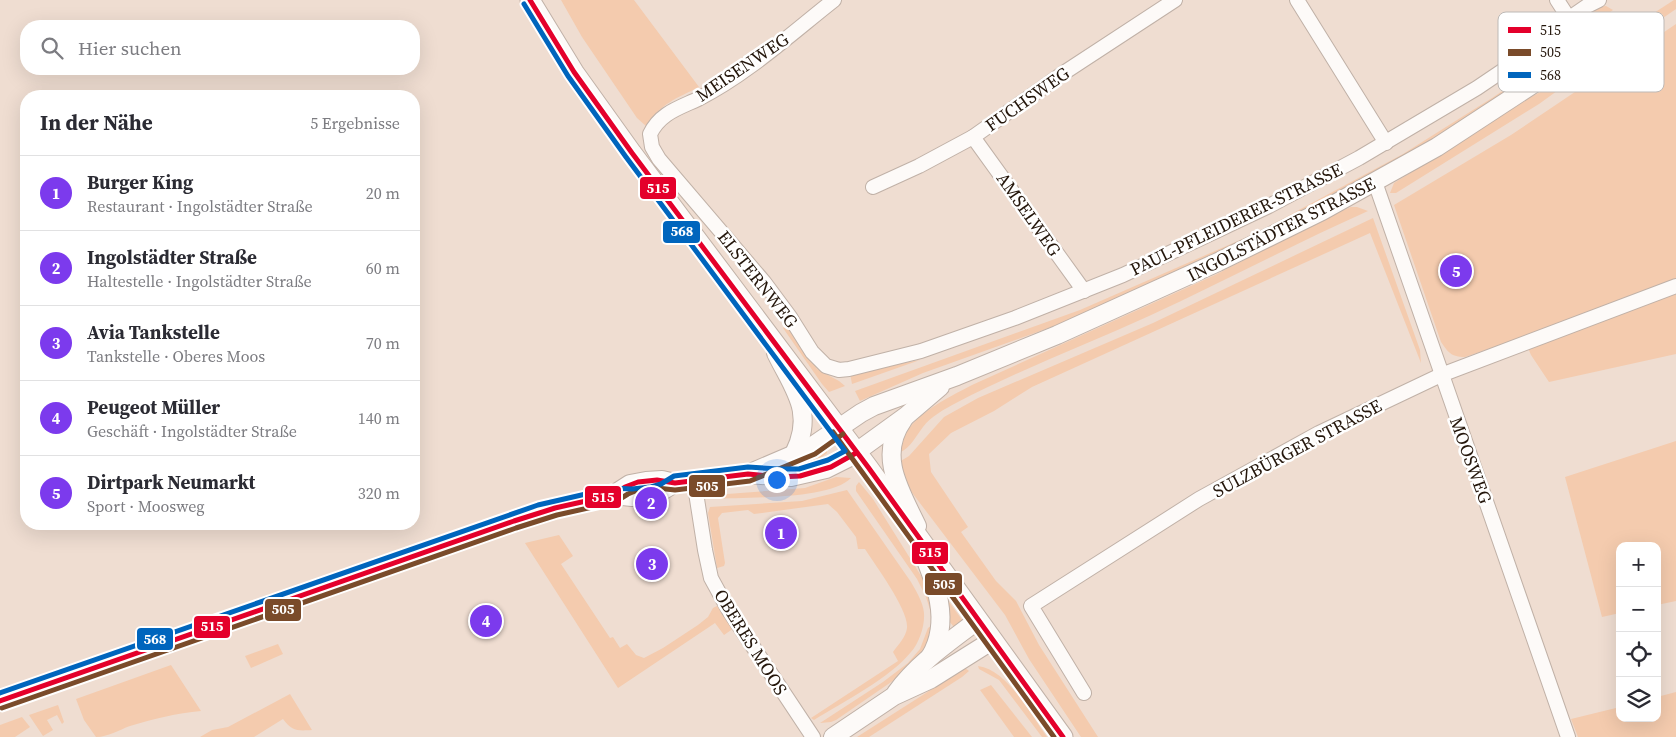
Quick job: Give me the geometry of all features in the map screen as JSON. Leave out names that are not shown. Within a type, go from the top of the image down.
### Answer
[{"type":"main road","points":[[530,0],[590,94],[767,335],[839,428],[1063,737]]},
{"type":"street","name":"MEISENWEG","points":[[650,134],[662,117],[723,84],[751,65],[834,0]]},
{"type":"street","name":"FUCHSWEG","points":[[874,187],[919,166],[973,136],[1062,74],[1175,0]]},
{"type":"street","points":[[1297,0],[1386,143]]},
{"type":"street","points":[[1557,0],[1565,12]]},
{"type":"street","name":"PAUL-PFLEIDERER-STRASSE","points":[[1579,12],[1599,0]]},
{"type":"street","name":"PAUL-PFLEIDERER-STRASSE","points":[[839,370],[885,361],[921,351],[1015,318],[1150,262],[1328,176],[1498,75]]},
{"type":"street","name":"INGOLSTÄDTER STRASSE","points":[[748,474],[811,447],[861,412],[874,406],[957,376],[1058,334],[1184,278],[1322,211],[1468,128],[1522,92]]},
{"type":"street","name":"ELSTERNWEG","points":[[650,134],[652,146],[659,159],[764,282],[790,317],[812,352],[826,366],[839,370]]},
{"type":"street","name":"AMSELWEG","points":[[973,136],[1084,291]]},
{"type":"street","name":"MOOSWEG","points":[[1375,182],[1568,737]]},
{"type":"street","name":"SULZBÜRGER STRASSE","points":[[1084,693],[1031,606],[1155,526],[1319,433],[1441,375],[1676,286]]},
{"type":"street","points":[[767,335],[802,410],[803,431],[794,454]]},
{"type":"street","name":"INGOLSTÄDTER STRASSE","points":[[0,700],[555,508],[613,495],[632,497],[653,494],[664,491],[675,482],[748,474],[779,477],[800,476],[832,467],[906,416],[929,395],[957,376]]},
{"type":"street","points":[[906,416],[896,430],[893,439],[893,469],[927,549]]},
{"type":"street","name":"OBERES MOOS","points":[[694,480],[711,578],[728,609],[813,737]]},
{"type":"street","points":[[910,526],[929,567],[936,586],[940,607],[938,637],[930,657]]},
{"type":"street","points":[[894,696],[905,681],[930,657],[978,620]]},
{"type":"street","points":[[833,737],[894,696],[931,679],[993,640]]},
{"type":"shaded area","points":[[561,0],[634,0],[699,87],[676,98],[663,107],[651,118],[646,126],[637,118],[582,37]]},
{"type":"shaded area","points":[[1676,0],[1676,9],[1664,17],[1664,12],[1655,12]]},
{"type":"shaded area","points":[[1606,6],[1613,10],[1610,12],[1590,12]]},
{"type":"shaded area","points":[[1676,24],[1676,354],[1549,382],[1531,355],[1523,337],[1465,357],[1450,353],[1441,342],[1394,205],[1511,135],[1575,92],[1664,92],[1664,32]]},
{"type":"shaded area","points":[[1501,92],[1508,92],[1436,139],[1287,221],[1082,316],[923,373],[860,401],[855,391],[1080,310],[1256,233],[1403,154]]},
{"type":"shaded area","points":[[1540,92],[1556,92],[1396,193],[1390,193],[1394,183]]},
{"type":"shaded area","points":[[1351,207],[1368,211],[1149,316],[956,403],[930,419],[911,444],[901,452],[903,440],[908,429],[927,411],[951,396],[1215,275]]},
{"type":"shaded area","points":[[1373,218],[1420,350],[1421,363],[1370,233],[1032,387],[994,411],[951,433],[929,454],[931,472],[968,527],[961,532],[996,581],[1016,601],[1039,645],[1098,737],[1081,737],[1029,659],[1005,615],[910,490],[903,478],[899,462],[909,456],[944,417],[978,398],[1153,323]]},
{"type":"shaded area","points":[[788,323],[817,369],[845,386],[829,392],[783,328]]},
{"type":"shaded area","points":[[920,360],[852,384],[850,373]]},
{"type":"shaded area","points":[[1676,441],[1676,601],[1661,604],[1661,542],[1616,542],[1616,614],[1602,617],[1565,477]]},
{"type":"shaded area","points":[[825,449],[827,453],[813,462],[787,468],[786,466]]},
{"type":"shaded area","points":[[836,477],[851,478],[840,485],[807,494],[714,499],[726,492],[727,494],[805,488]]},
{"type":"shaded area","points":[[859,482],[873,499],[928,587],[931,596],[932,616],[926,597],[917,579],[856,491],[856,486]]},
{"type":"shaded area","points":[[847,490],[911,582],[922,605],[924,623],[917,644],[902,662],[866,689],[814,720],[811,718],[898,661],[893,652],[903,638],[907,628],[903,610],[865,549],[858,549],[856,537],[837,512],[828,504],[754,514],[748,510],[722,513],[718,518],[725,563],[724,566],[717,568],[708,513],[710,507],[802,501]]},
{"type":"shaded area","points":[[559,535],[573,556],[561,564],[610,638],[613,637],[620,648],[627,644],[636,655],[644,658],[698,625],[717,606],[720,607],[734,628],[724,635],[715,623],[618,688],[525,543]]},
{"type":"shaded area","points":[[947,602],[949,602],[963,621],[955,628],[947,619]]},
{"type":"shaded area","points":[[931,626],[930,642],[913,667],[836,720],[820,723],[883,682],[908,663],[920,649],[928,628]]},
{"type":"shaded area","points":[[278,644],[283,654],[251,668],[245,656]]},
{"type":"shaded area","points":[[171,665],[201,711],[156,719],[130,726],[109,735],[96,737],[84,720],[76,699]]},
{"type":"shaded area","points":[[978,666],[989,669],[1009,684],[1047,737],[1042,737],[999,680],[979,669]]},
{"type":"shaded area","points":[[965,668],[969,671],[962,677],[869,737],[857,737]]},
{"type":"shaded area","points":[[991,685],[1032,737],[1014,737],[980,690]]},
{"type":"shaded area","points":[[1676,692],[1676,737],[1578,737],[1571,719],[1616,708],[1616,722],[1661,722],[1661,696]]},
{"type":"shaded area","points":[[290,694],[312,730],[295,729],[289,726],[283,719],[254,737],[200,737],[212,730],[228,727]]},
{"type":"shaded area","points":[[58,705],[64,722],[62,724],[57,715],[47,720],[53,730],[43,736],[29,715]]},
{"type":"shaded area","points":[[22,717],[30,727],[15,737],[0,737],[0,725]]},
{"type":"transit line","name":"515","points":[[530,0],[574,72],[632,153],[868,467],[1063,737]]},
{"type":"transit line","name":"568","points":[[0,693],[538,505],[612,488],[632,489],[651,487],[661,484],[674,476],[748,467],[799,469],[828,460],[845,451],[626,157],[568,76],[524,4]]},
{"type":"transit line","name":"505","points":[[833,432],[1054,737]]},
{"type":"transit line","name":"505","points":[[2,708],[516,528],[557,515],[615,502],[640,489],[675,490],[750,481],[815,454],[843,434]]},
{"type":"transit line","name":"515","points":[[0,701],[514,521],[555,508],[613,495],[625,487],[638,482],[657,480],[675,483],[748,474],[779,477],[800,476],[831,467],[856,453]]},
{"type":"place","name":"Dirtpark Neumarkt","points":[[1456,271]]},
{"type":"place","name":"Ingolstädter Straße","points":[[651,503]]},
{"type":"place","name":"Burger King","points":[[781,533]]},
{"type":"place","name":"Avia Tankstelle","points":[[652,564]]},
{"type":"place","name":"Peugeot Müller","points":[[486,621]]}]
